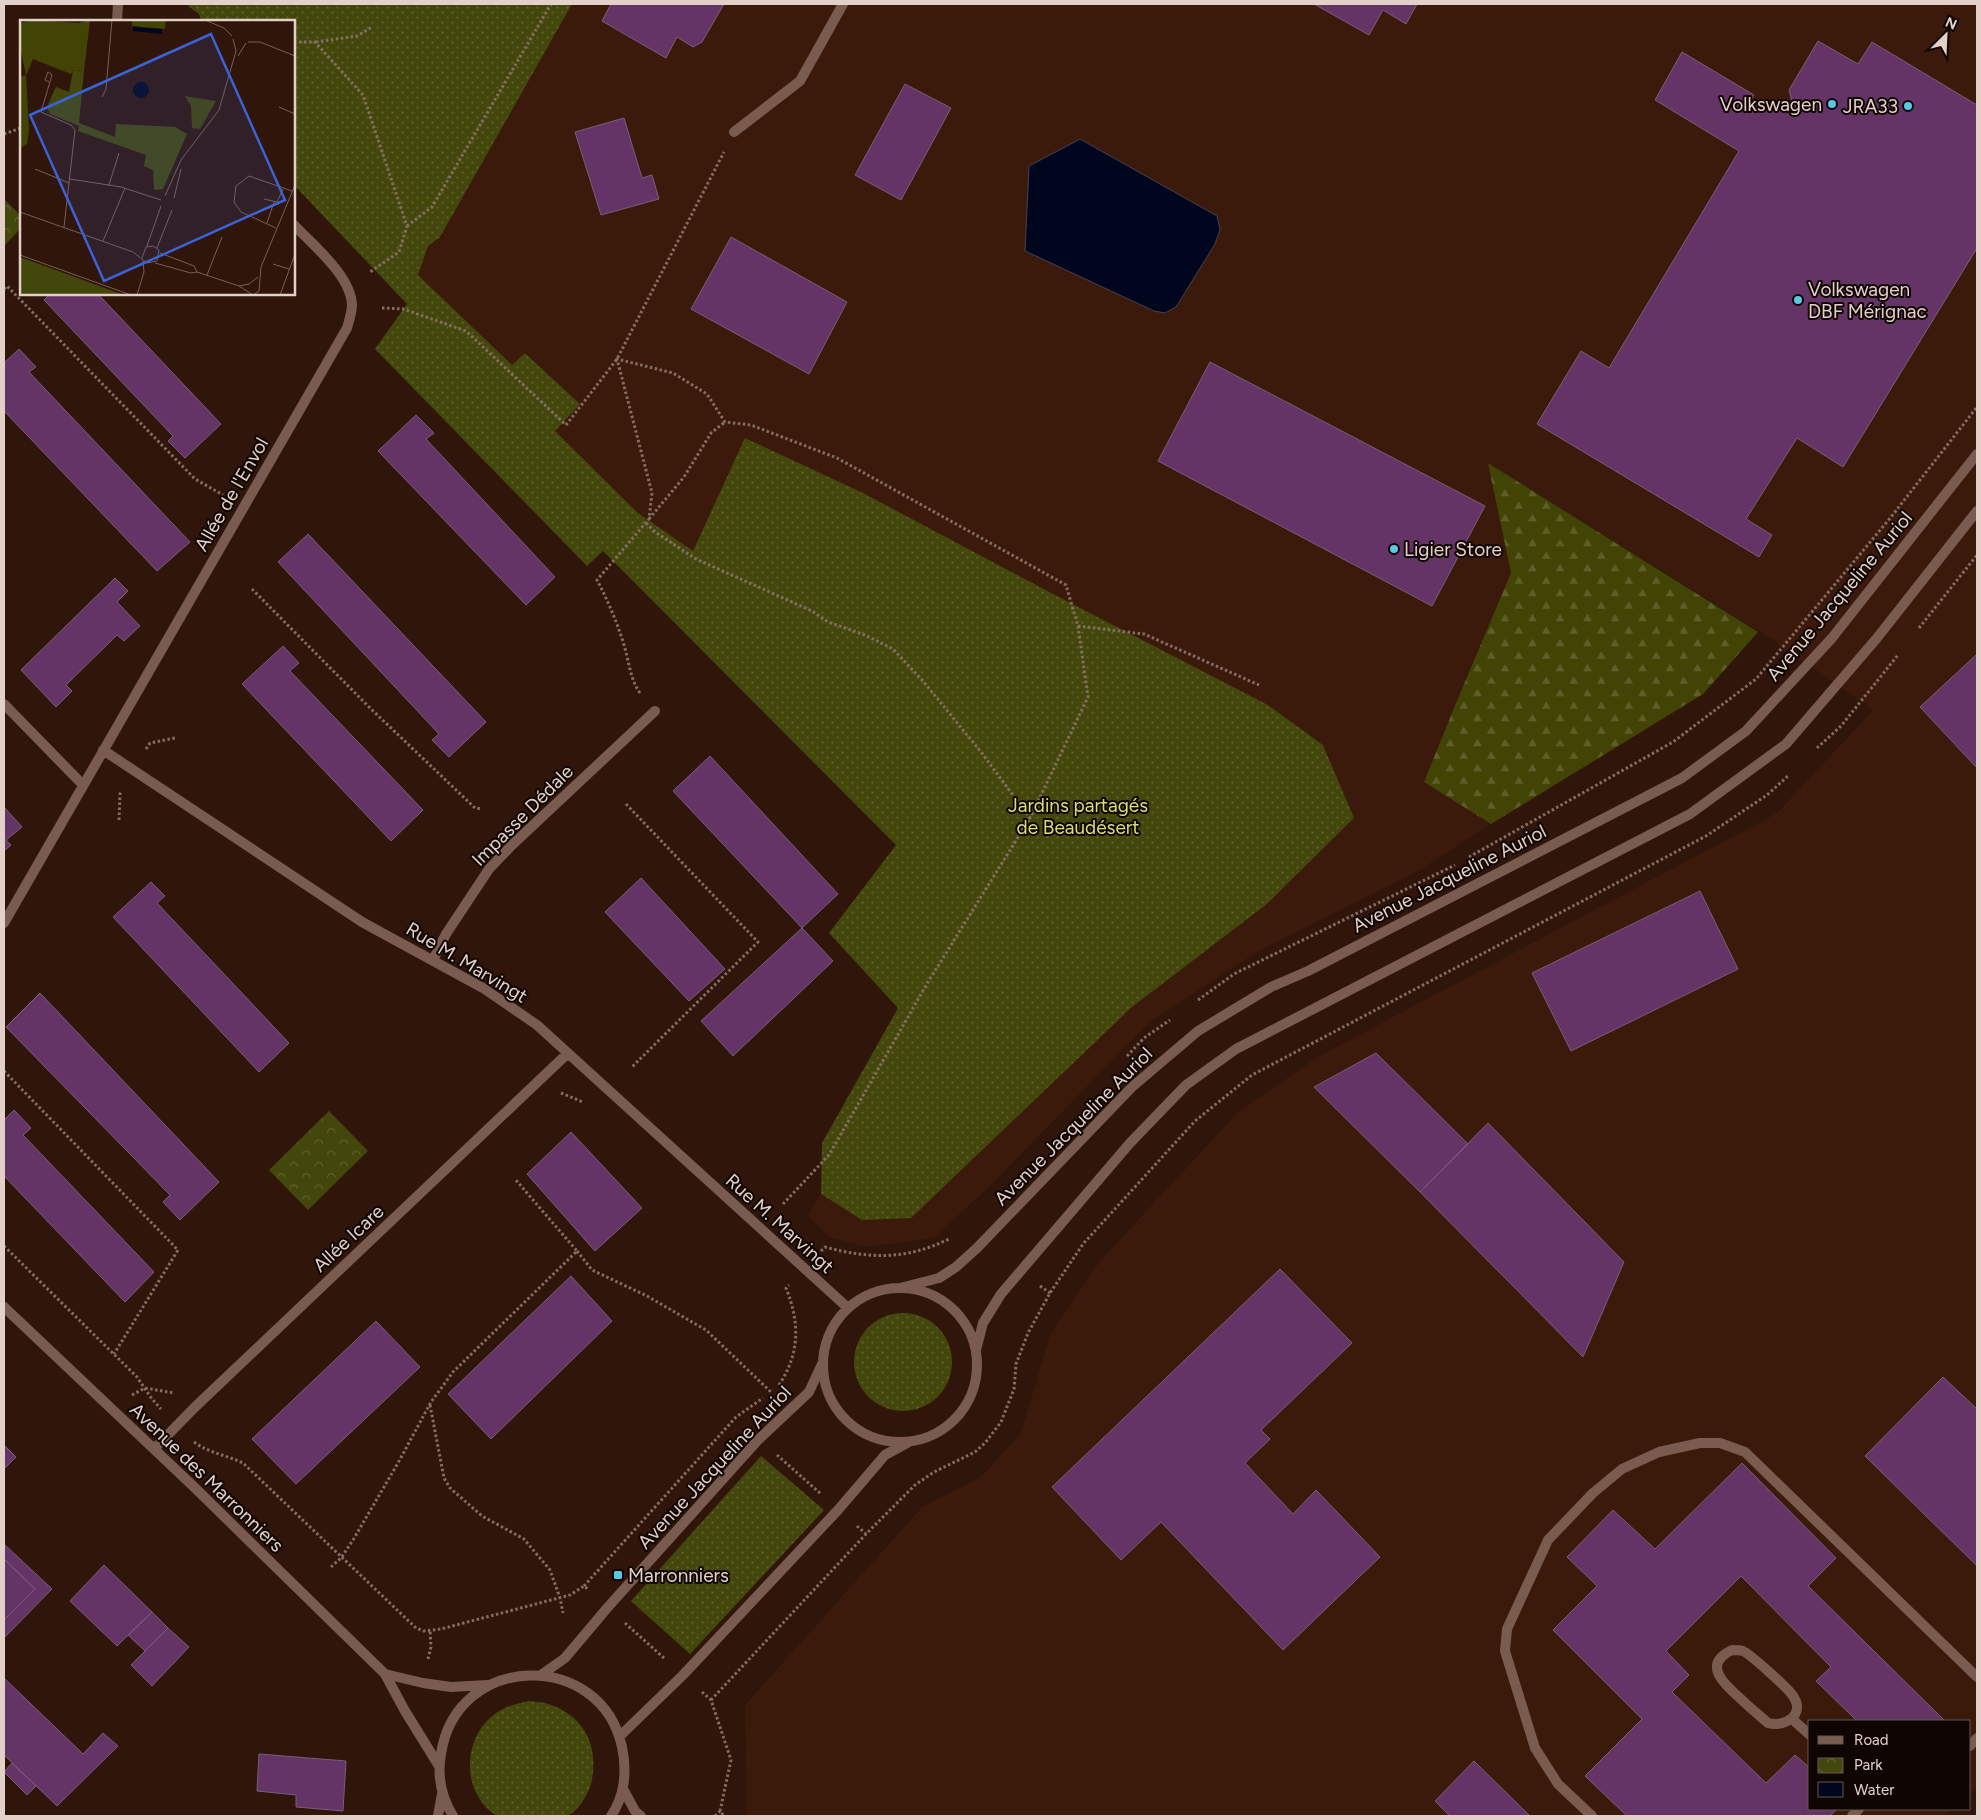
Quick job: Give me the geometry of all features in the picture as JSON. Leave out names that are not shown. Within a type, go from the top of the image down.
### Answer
[{"type":"street","points":[[117,20],[118,4]]},
{"type":"street","points":[[734,132],[800,81],[843,4]]},
{"type":"street","name":"Allée de l'Envol","points":[[4,923],[347,328],[352,306],[349,288],[334,268],[295,226]]},
{"type":"street","name":"Avenue Jacqueline Auriol","points":[[900,1288],[939,1278],[956,1267],[977,1248],[1132,1087],[1198,1031],[1271,987],[1308,972],[1682,778],[1746,731],[1832,638],[1977,454]]},
{"type":"street","points":[[976,1350],[984,1323],[1001,1294],[1130,1143],[1186,1085],[1236,1049],[1690,814],[1786,744],[1877,638],[1977,511]]},
{"type":"street","points":[[4,704],[83,786]]},
{"type":"street","name":"Impasse Dédale","points":[[433,960],[446,934],[489,869],[512,845],[655,711]]},
{"type":"street","name":"Rue M. Marvingt","points":[[103,750],[362,922],[483,988],[529,1020],[848,1308]]},
{"type":"street","name":"Allée Icare","points":[[154,1449],[177,1424],[567,1054]]},
{"type":"street","points":[[900,1288],[921,1291],[940,1299],[957,1312],[969,1330],[976,1350],[978,1374],[971,1397],[958,1417],[944,1429],[927,1438],[908,1442],[886,1441],[872,1437],[848,1422],[834,1405],[826,1385],[823,1363],[826,1343],[835,1324],[848,1308],[863,1297],[881,1290],[900,1288]]},
{"type":"street","name":"Avenue des Marronniers","points":[[4,1307],[154,1449],[386,1674],[405,1711],[439,1766]]},
{"type":"street","name":"Avenue Jacqueline Auriol","points":[[540,1675],[565,1658],[595,1620],[759,1439],[808,1392],[823,1363]]},
{"type":"street","points":[[620,1736],[665,1694],[838,1510],[885,1455],[908,1442]]},
{"type":"street","points":[[1592,1816],[1558,1784],[1535,1748],[1505,1651],[1507,1629],[1548,1540],[1593,1493],[1622,1469],[1659,1452],[1700,1443],[1720,1443],[1745,1452],[1977,1677]]},
{"type":"street","points":[[1732,1650],[1742,1650],[1794,1696],[1796,1712],[1792,1719],[1776,1726],[1768,1723],[1723,1682],[1718,1674],[1717,1664],[1723,1654],[1732,1650]]},
{"type":"street","name":"Avenue des Marronniers","points":[[386,1674],[423,1684],[451,1687],[488,1685]]},
{"type":"street","points":[[438,1816],[442,1793],[439,1766],[442,1742],[453,1719],[468,1700],[488,1685],[522,1675],[540,1675],[566,1681],[589,1694],[607,1713],[620,1736],[626,1762],[623,1789],[611,1816]]},
{"type":"street","points":[[1792,1719],[1808,1733]]},
{"type":"street","points":[[623,1789],[635,1810],[641,1816]]},
{"type":"street","points":[[442,1793],[453,1816]]},
{"type":"path","points":[[370,272],[399,252],[407,226],[432,207],[550,4]]},
{"type":"path","points":[[295,42],[315,42],[357,36],[372,28]]},
{"type":"path","points":[[315,42],[363,95],[407,226]]},
{"type":"path","points":[[4,134],[20,128]]},
{"type":"path","points":[[382,308],[403,310],[466,331],[566,426],[617,359],[734,132]]},
{"type":"path","points":[[4,289],[7,286],[194,479],[224,495]]},
{"type":"path","points":[[617,359],[673,373],[707,394],[725,422]]},
{"type":"path","points":[[617,359],[652,493],[649,519]]},
{"type":"path","points":[[655,711],[635,686],[622,637],[610,604],[597,580],[684,477],[711,433],[725,422],[751,425],[838,458],[1066,585],[1078,626],[1088,697],[1030,818],[928,982],[829,1154],[783,1204]]},
{"type":"path","points":[[646,523],[655,532],[696,560],[812,611],[828,622],[865,635],[893,649],[923,681],[982,752],[1030,818]]},
{"type":"path","points":[[1916,633],[1977,554]]},
{"type":"path","points":[[252,589],[363,701],[475,808],[482,809]]},
{"type":"path","points":[[1078,626],[1144,634],[1259,685]]},
{"type":"path","points":[[1814,751],[1842,726],[1903,648]]},
{"type":"path","points":[[711,1700],[866,1534],[915,1485],[934,1472],[975,1452],[985,1443],[1001,1422],[1014,1389],[1016,1364],[1028,1332],[1050,1293],[1083,1244],[1195,1121],[1252,1075],[1706,836],[1767,795],[1794,770]]},
{"type":"path","points":[[626,804],[758,942],[632,1067]]},
{"type":"path","points":[[4,1071],[178,1250],[114,1354]]},
{"type":"path","points":[[515,1179],[578,1251],[592,1270],[647,1296],[706,1330],[776,1396]]},
{"type":"path","points":[[4,1246],[138,1377],[152,1399],[177,1424],[202,1447],[243,1463],[403,1618],[416,1628],[424,1631],[441,1629],[570,1595],[584,1586],[594,1595]]},
{"type":"path","points":[[331,1567],[341,1558],[354,1540],[430,1405],[453,1372],[578,1251]]},
{"type":"path","points":[[115,1413],[130,1396],[145,1388],[173,1392],[194,1408]]},
{"type":"path","points":[[430,1405],[444,1478],[450,1488],[482,1516],[524,1539],[550,1570],[563,1613]]},
{"type":"path","points":[[736,1417],[866,1534]]},
{"type":"path","points":[[623,1621],[670,1663]]},
{"type":"path","points":[[699,1690],[711,1700],[731,1760],[720,1810],[715,1816]]},
{"type":"path","points":[[720,1810],[724,1816]]},
{"type":"shaded area","points":[[572,4],[1977,4],[1977,1788],[1971,1794],[1971,1720],[1808,1720],[1808,1810],[1951,1810],[1944,1816],[747,1816],[745,1705],[922,1507],[981,1477],[1021,1433],[1050,1335],[1100,1261],[1238,1112],[1321,1055],[1777,813],[1873,710],[1776,642],[1488,463],[1511,573],[1424,782],[1491,824],[1420,870],[1259,951],[1150,1022],[990,1186],[934,1238],[867,1247],[829,1237],[808,1216],[821,1194],[862,1220],[1132,1007],[1267,904],[1354,818],[1323,745],[1268,705],[746,438],[693,551],[638,513],[555,431],[580,404],[526,353],[512,365],[418,275],[428,246],[440,237]]},
{"type":"green space","name":"Jardins partagés de Beaudésert","points":[[191,4],[572,4],[440,237],[428,246],[418,275],[512,365],[525,353],[580,404],[555,431],[638,513],[693,551],[745,438],[863,493],[1268,705],[1323,745],[1354,818],[1267,904],[1132,1007],[911,1218],[862,1220],[821,1194],[822,1143],[898,1008],[829,933],[896,845],[603,551],[587,566],[375,349],[407,304],[295,186],[295,20],[201,20],[199,14],[188,6]]},
{"type":"green space","points":[[4,199],[20,215],[20,229],[4,246]]},
{"type":"green space","points":[[1488,463],[1758,632],[1703,694],[1491,824],[1424,782],[1511,573]]},
{"type":"green space","points":[[329,1111],[368,1151],[308,1210],[269,1170]]},
{"type":"green space","points":[[903,1313],[922,1317],[938,1327],[948,1343],[952,1362],[948,1381],[938,1397],[922,1407],[903,1411],[884,1407],[868,1397],[858,1381],[854,1362],[858,1343],[868,1327],[884,1317]]},
{"type":"green space","points":[[761,1456],[824,1510],[690,1654],[631,1601]]},
{"type":"green space","points":[[529,1701],[549,1704],[563,1711],[582,1726],[588,1736],[593,1759],[590,1788],[578,1807],[566,1816],[497,1816],[488,1809],[474,1788],[470,1762],[476,1737],[482,1726],[504,1708]]},
{"type":"water","points":[[1080,139],[1217,216],[1220,230],[1215,244],[1176,307],[1165,313],[1154,311],[1025,251],[1029,166]]},
{"type":"building","points":[[611,4],[724,4],[702,42],[693,47],[677,37],[666,58],[602,21]]},
{"type":"building","points":[[1314,4],[1417,4],[1406,24],[1383,10],[1369,35]]},
{"type":"building","name":"Volkswagen DBF Mérignac","points":[[1818,41],[1858,64],[1872,42],[1977,105],[1977,248],[1843,467],[1797,438],[1746,519],[1772,535],[1759,557],[1537,424],[1581,351],[1609,368],[1739,151],[1655,100],[1682,52],[1754,95],[1751,100],[1766,108],[1793,106],[1789,90]]},
{"type":"building","points":[[905,84],[951,108],[901,200],[855,175]]},
{"type":"building","points":[[624,118],[642,178],[652,175],[659,199],[601,215],[575,132]]},
{"type":"building","points":[[731,237],[847,302],[809,374],[691,309]]},
{"type":"building","points":[[49,295],[99,295],[221,424],[185,458],[168,441],[173,436],[44,300]]},
{"type":"building","points":[[19,349],[36,367],[29,372],[190,542],[157,571],[4,411],[4,363]]},
{"type":"building","points":[[1210,362],[1485,506],[1432,606],[1158,461]]},
{"type":"building","points":[[416,415],[434,433],[426,439],[555,577],[526,605],[378,451]]},
{"type":"building","points":[[308,534],[486,722],[449,757],[432,740],[439,734],[278,562]]},
{"type":"building","points":[[115,578],[128,591],[117,602],[140,626],[124,641],[117,635],[66,685],[72,691],[56,707],[21,670]]},
{"type":"building","points":[[283,646],[299,663],[290,671],[423,810],[391,841],[242,684]]},
{"type":"building","points":[[1977,654],[1977,768],[1920,707]]},
{"type":"building","points":[[710,756],[838,894],[802,928],[673,791]]},
{"type":"building","points":[[4,807],[22,827],[6,840],[11,845],[4,851]]},
{"type":"building","points":[[641,878],[725,969],[689,1001],[605,912]]},
{"type":"building","points":[[151,882],[165,896],[157,903],[289,1043],[259,1072],[113,917]]},
{"type":"building","points":[[1700,891],[1738,969],[1571,1051],[1532,973]]},
{"type":"building","points":[[802,928],[833,961],[733,1056],[701,1021]]},
{"type":"building","points":[[40,993],[219,1182],[180,1220],[163,1202],[170,1195],[6,1027]]},
{"type":"building","points":[[1376,1053],[1468,1144],[1420,1192],[1314,1087]]},
{"type":"building","points":[[14,1110],[31,1128],[23,1135],[154,1272],[125,1302],[4,1176],[4,1120]]},
{"type":"building","points":[[1488,1123],[1624,1262],[1583,1357],[1420,1192]]},
{"type":"building","points":[[571,1132],[642,1208],[595,1251],[527,1174]]},
{"type":"building","points":[[1280,1269],[1352,1343],[1261,1430],[1270,1439],[1245,1463],[1293,1514],[1316,1490],[1380,1557],[1283,1650],[1161,1522],[1121,1560],[1052,1487]]},
{"type":"building","points":[[571,1276],[612,1321],[491,1439],[448,1394]]},
{"type":"building","points":[[376,1321],[420,1367],[296,1484],[252,1439]]},
{"type":"building","points":[[1943,1377],[1977,1409],[1977,1566],[1865,1456]]},
{"type":"building","points":[[4,1445],[16,1457],[4,1469]]},
{"type":"building","points":[[1742,1463],[1836,1558],[1808,1586],[1944,1720],[1856,1720],[1816,1681],[1831,1667],[1741,1576],[1666,1651],[1689,1675],[1672,1692],[1766,1783],[1795,1755],[1808,1766],[1808,1810],[1836,1810],[1830,1816],[1627,1816],[1585,1776],[1642,1719],[1553,1630],[1597,1586],[1567,1557],[1613,1510],[1655,1549]]},
{"type":"building","points":[[4,1544],[52,1589],[4,1638],[4,1620],[35,1589],[4,1559]]},
{"type":"building","points":[[4,1559],[35,1589],[4,1620]]},
{"type":"building","points":[[104,1565],[152,1612],[117,1646],[70,1601]]},
{"type":"building","points":[[152,1612],[168,1628],[145,1651],[128,1635]]},
{"type":"building","points":[[168,1628],[189,1647],[152,1686],[131,1665]]},
{"type":"building","points":[[4,1678],[83,1754],[103,1733],[118,1746],[57,1806],[4,1755]]},
{"type":"building","points":[[259,1754],[346,1761],[343,1811],[296,1807],[296,1795],[257,1791]]},
{"type":"building","points":[[1474,1761],[1530,1816],[1450,1816],[1435,1801]]},
{"type":"building","points":[[12,1763],[36,1786],[27,1795],[4,1772]]},
{"type":"place","name":"Volkswagen","points":[[1832,104]]},
{"type":"place","name":"JRA33","points":[[1908,106]]},
{"type":"place","name":"Volkswagen DBF Mérignac","points":[[1798,300]]},
{"type":"place","name":"Ligier Store","points":[[1394,549]]},
{"type":"place","name":"Marronniers","points":[[618,1575]]}]
